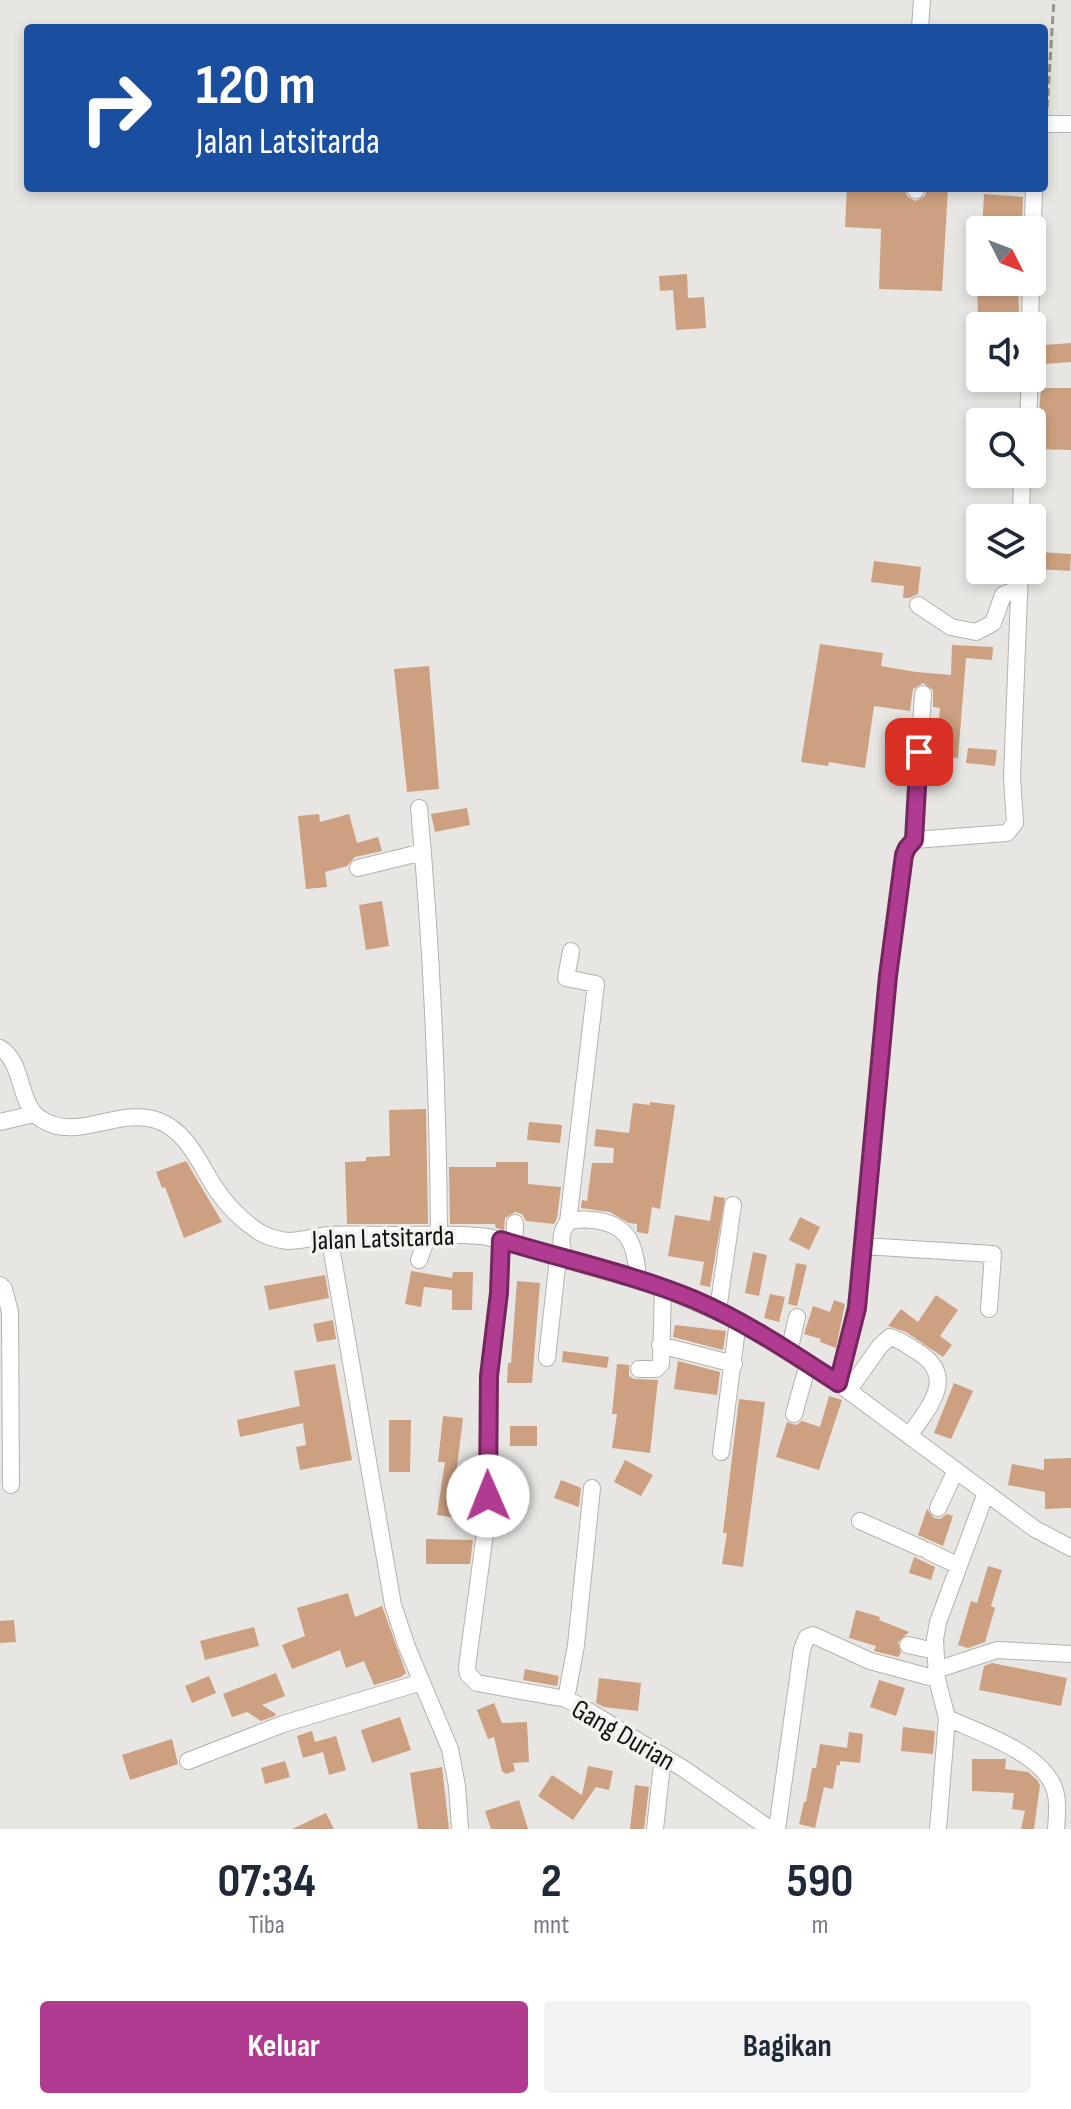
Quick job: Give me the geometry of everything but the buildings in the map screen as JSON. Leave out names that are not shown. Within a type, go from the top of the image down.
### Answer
[{"type":"street","points":[[920,24],[922,0]]},
{"type":"street","points":[[1048,124],[1071,124]]},
{"type":"street","points":[[1033,216],[1034,192]]},
{"type":"street","points":[[914,840],[1007,833],[1014,826],[1012,777],[1019,584]]},
{"type":"street","points":[[918,605],[951,627],[976,632],[993,623],[1003,595],[1019,588]]},
{"type":"street","points":[[843,1387],[857,1308],[888,976],[904,855],[914,840],[923,694]]},
{"type":"street","points":[[419,808],[438,1092],[434,1235],[419,1260]]},
{"type":"street","points":[[358,868],[423,852]]},
{"type":"street","points":[[547,1358],[562,1259],[562,1232],[568,1222],[596,984],[566,978],[571,951]]},
{"type":"street","points":[[0,1048],[8,1053],[15,1065],[34,1114],[0,1122]]},
{"type":"street","name":"Jalan Latsitarda","points":[[34,1114],[58,1128],[71,1129],[131,1116],[158,1121],[185,1140],[223,1199],[263,1235],[285,1241],[329,1235],[470,1235],[508,1242],[638,1280],[718,1310],[843,1387],[1035,1529],[1071,1548]]},
{"type":"street","points":[[718,1310],[733,1205]]},
{"type":"street","points":[[568,1222],[578,1219],[606,1222],[622,1230],[632,1243],[638,1280]]},
{"type":"street","name":"Gang Durian","points":[[515,1223],[508,1242],[499,1293],[489,1376],[487,1518],[468,1674],[477,1683],[566,1699],[663,1756],[770,1829]]},
{"type":"street","points":[[329,1235],[393,1605],[453,1759],[460,1829]]},
{"type":"street","points":[[863,1246],[993,1254],[989,1309]]},
{"type":"street","points":[[0,1285],[10,1312],[11,1485]]},
{"type":"street","points":[[639,1369],[659,1367],[663,1288]]},
{"type":"street","points":[[789,1352],[797,1317]]},
{"type":"street","points":[[721,1452],[738,1321]]},
{"type":"street","points":[[843,1387],[890,1337],[931,1360],[937,1373],[936,1390],[909,1436]]},
{"type":"street","points":[[660,1345],[734,1364]]},
{"type":"street","points":[[794,1414],[808,1364]]},
{"type":"street","points":[[938,1508],[956,1470]]},
{"type":"street","points":[[566,1699],[576,1645],[592,1488]]},
{"type":"street","points":[[938,1829],[947,1718],[937,1675],[935,1651],[938,1622],[986,1493]]},
{"type":"street","points":[[860,1521],[959,1566]]},
{"type":"street","points":[[777,1829],[802,1649],[807,1637],[813,1635],[870,1661],[937,1675],[997,1650],[1071,1654]]},
{"type":"street","points":[[908,1645],[935,1651]]},
{"type":"street","points":[[188,1761],[283,1724],[422,1682]]},
{"type":"street","points":[[947,1718],[1011,1748],[1039,1767],[1054,1787],[1056,1829]]},
{"type":"street","points":[[655,1829],[663,1756]]},
{"type":"path","points":[[1048,83],[1054,0]]},
{"type":"route","points":[[488,1496],[489,1376],[499,1293],[501,1240],[693,1299],[738,1321],[838,1383],[857,1308],[888,976],[904,855],[914,840],[919,752]]}]
